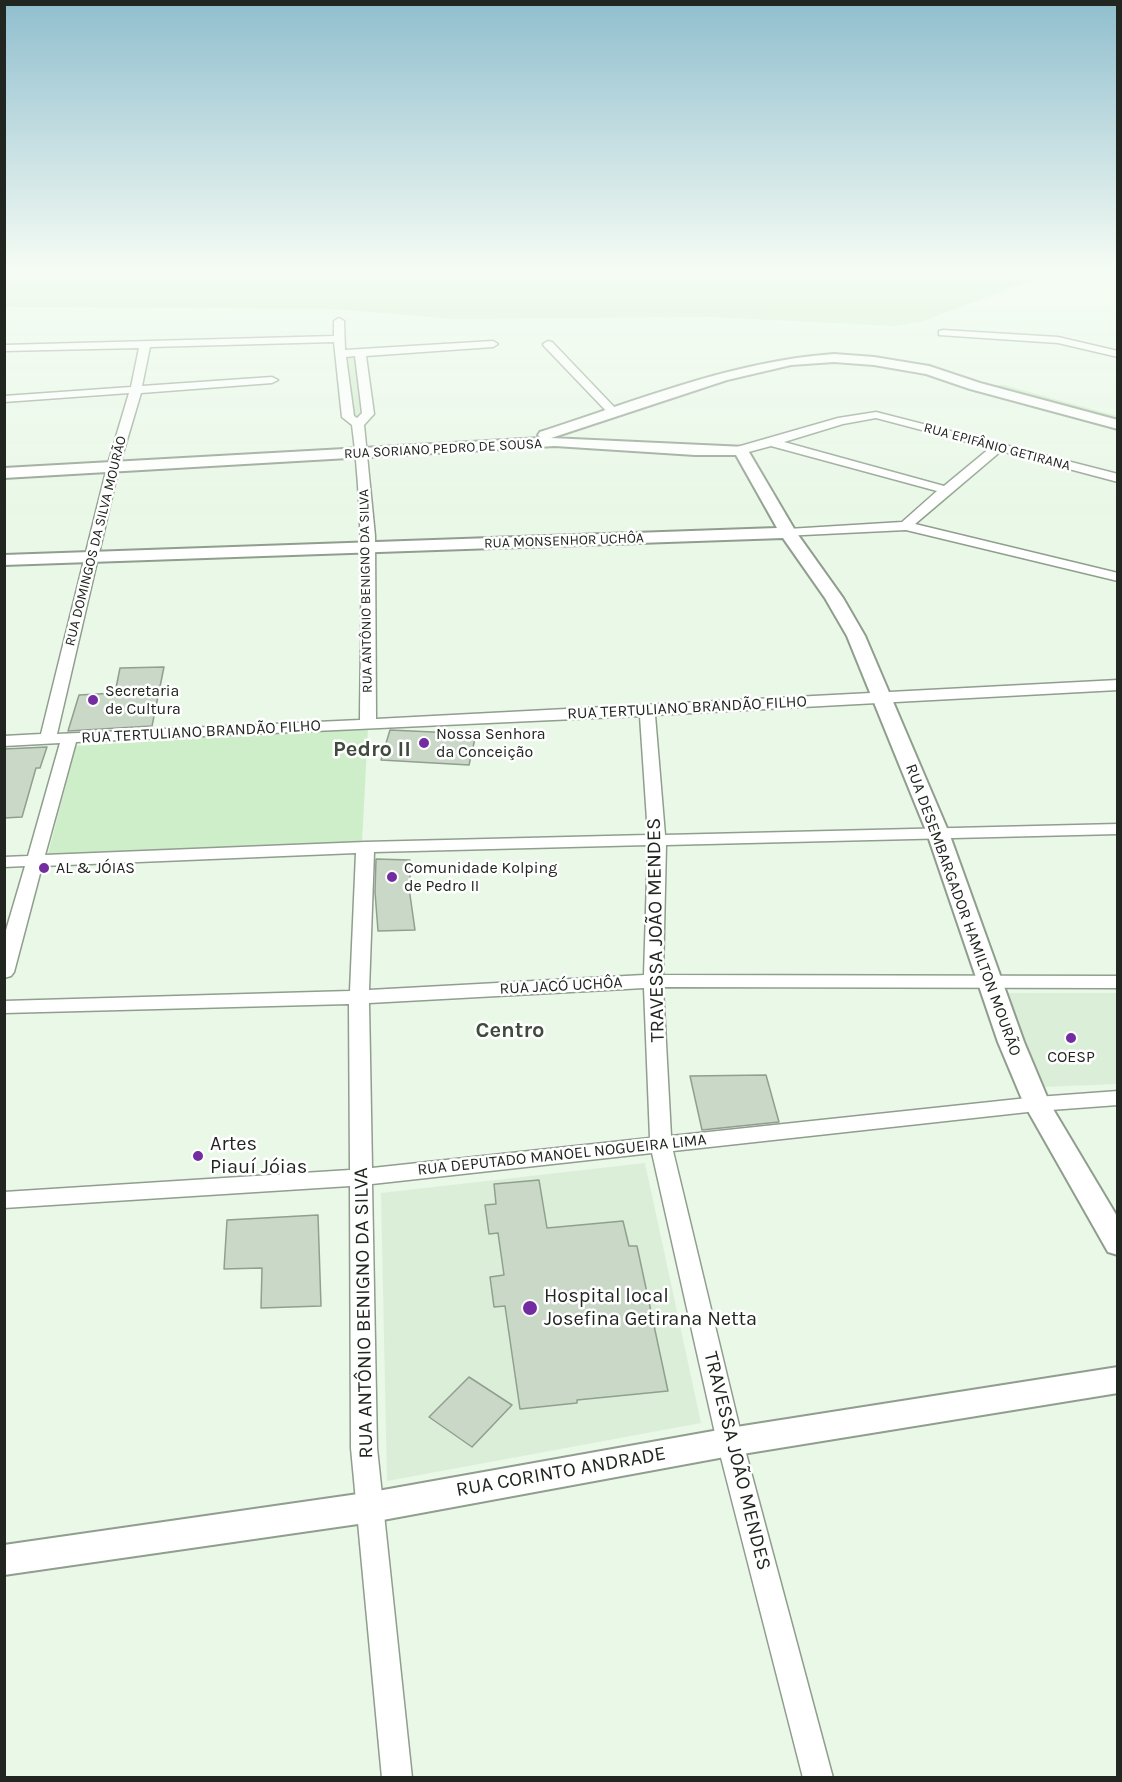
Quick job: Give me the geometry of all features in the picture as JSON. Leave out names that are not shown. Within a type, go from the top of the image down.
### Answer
[{"type":"street","name":"RUA DOMINGOS DA SILVA MOURÃO","points":[[48,739],[113,467],[136,389],[144,350]]},
{"type":"street","name":"RUA ANTÔNIO BENIGNO DA SILVA","points":[[339,350],[348,417],[358,424],[363,453],[368,549],[368,723]]},
{"type":"street","points":[[339,354],[391,350]]},
{"type":"street","points":[[554,350],[614,413]]},
{"type":"street","points":[[1102,350],[1118,354]]},
{"type":"street","name":"RUA ANTÔNIO BENIGNO DA SILVA","points":[[358,424],[368,414],[360,352]]},
{"type":"street","points":[[518,444],[723,377],[791,361],[834,358],[874,361],[929,370],[975,386],[1118,425]]},
{"type":"street","points":[[958,379],[1006,384],[1118,415]]},
{"type":"street","points":[[4,399],[272,380]]},
{"type":"street","name":"RUA SORIANO PEDRO DE SOUSA","points":[[4,473],[518,444],[597,443],[695,450],[741,450],[856,417],[876,415]]},
{"type":"street","name":"RUA EPIFÂNIO GETIRANA","points":[[876,415],[1118,478]]},
{"type":"street","points":[[774,442],[946,490]]},
{"type":"street","points":[[906,526],[999,447]]},
{"type":"street","name":"RUA DESEMBARGADOR HAMILTON MOURÃO","points":[[741,450],[788,533],[834,598],[856,636],[938,833],[988,983],[1037,1104],[1118,1244]]},
{"type":"street","name":"RUA MONSENHOR UCHÔA","points":[[4,560],[368,549],[788,533],[906,526],[1118,577]]},
{"type":"street","name":"RUA TERTULIANO BRANDÃO FILHO","points":[[4,741],[647,711],[1118,685]]},
{"type":"street","name":"TRAVESSA JOÃO MENDES","points":[[647,711],[657,839],[653,981],[661,1145],[730,1442],[818,1778]]},
{"type":"street","points":[[4,972],[69,739]]},
{"type":"street","points":[[4,862],[657,839],[1118,829]]},
{"type":"street","name":"RUA ANTÔNIO BENIGNO DA SILVA","points":[[365,848],[359,997],[364,1448],[372,1507],[397,1778]]},
{"type":"street","name":"RUA JACÓ UCHÔA","points":[[4,1007],[359,997],[653,981],[1118,982]]},
{"type":"street","name":"RUA DEPUTADO MANOEL NOGUEIRA LIMA","points":[[4,1200],[361,1177],[1037,1104],[1118,1098]]},
{"type":"street","name":"RUA CORINTO ANDRADE","points":[[4,1560],[372,1507],[730,1442],[1118,1380]]},
{"type":"shaded area","points":[[358,353],[364,416],[351,417],[344,354]]},
{"type":"shaded area","points":[[992,385],[1004,385],[1117,416],[1117,422],[992,387]]},
{"type":"shaded area","points":[[368,728],[362,842],[48,854],[76,746]]},
{"type":"shaded area","name":"COESP","points":[[1005,993],[1117,993],[1117,1084],[1043,1087]]},
{"type":"shaded area","name":"Hospital local Josefina Getirana Netta","points":[[645,1163],[701,1423],[387,1481],[381,1193]]},
{"type":"building","points":[[164,667],[152,726],[68,731],[79,695],[115,693],[120,668]]},
{"type":"building","name":"Nossa Senhora da Conceição","points":[[390,730],[476,734],[469,765],[381,760]]},
{"type":"building","points":[[47,747],[40,768],[36,768],[22,817],[4,818],[4,749]]},
{"type":"building","name":"Comunidade Kolping de Pedro II","points":[[376,859],[410,860],[410,895],[415,930],[378,931],[375,892]]},
{"type":"building","points":[[766,1075],[779,1122],[702,1130],[690,1076]]},
{"type":"building","points":[[539,1180],[547,1228],[623,1221],[629,1246],[637,1246],[668,1391],[577,1400],[577,1403],[520,1409],[505,1306],[494,1307],[490,1277],[504,1275],[498,1233],[489,1234],[485,1205],[496,1204],[494,1184]]},
{"type":"building","points":[[318,1215],[321,1306],[261,1308],[262,1268],[224,1269],[227,1220]]},
{"type":"building","points":[[469,1377],[512,1405],[472,1447],[429,1417]]},
{"type":"place","name":"Secretaria de Cultura","points":[[93,700]]},
{"type":"place","name":"Nossa Senhora da Conceição","points":[[424,743]]},
{"type":"place","name":"AL & JÓIAS","points":[[44,868]]},
{"type":"place","name":"Comunidade Kolping de Pedro II","points":[[392,877]]},
{"type":"place","name":"COESP","points":[[1071,1038]]},
{"type":"place","name":"Artes Piauí Jóias","points":[[198,1156]]},
{"type":"place","name":"Hospital local Josefina Getirana Netta","points":[[530,1308]]},
{"type":"district","name":"Pedro II","points":[[372,750]]},
{"type":"district","name":"Centro","points":[[510,1031]]}]
